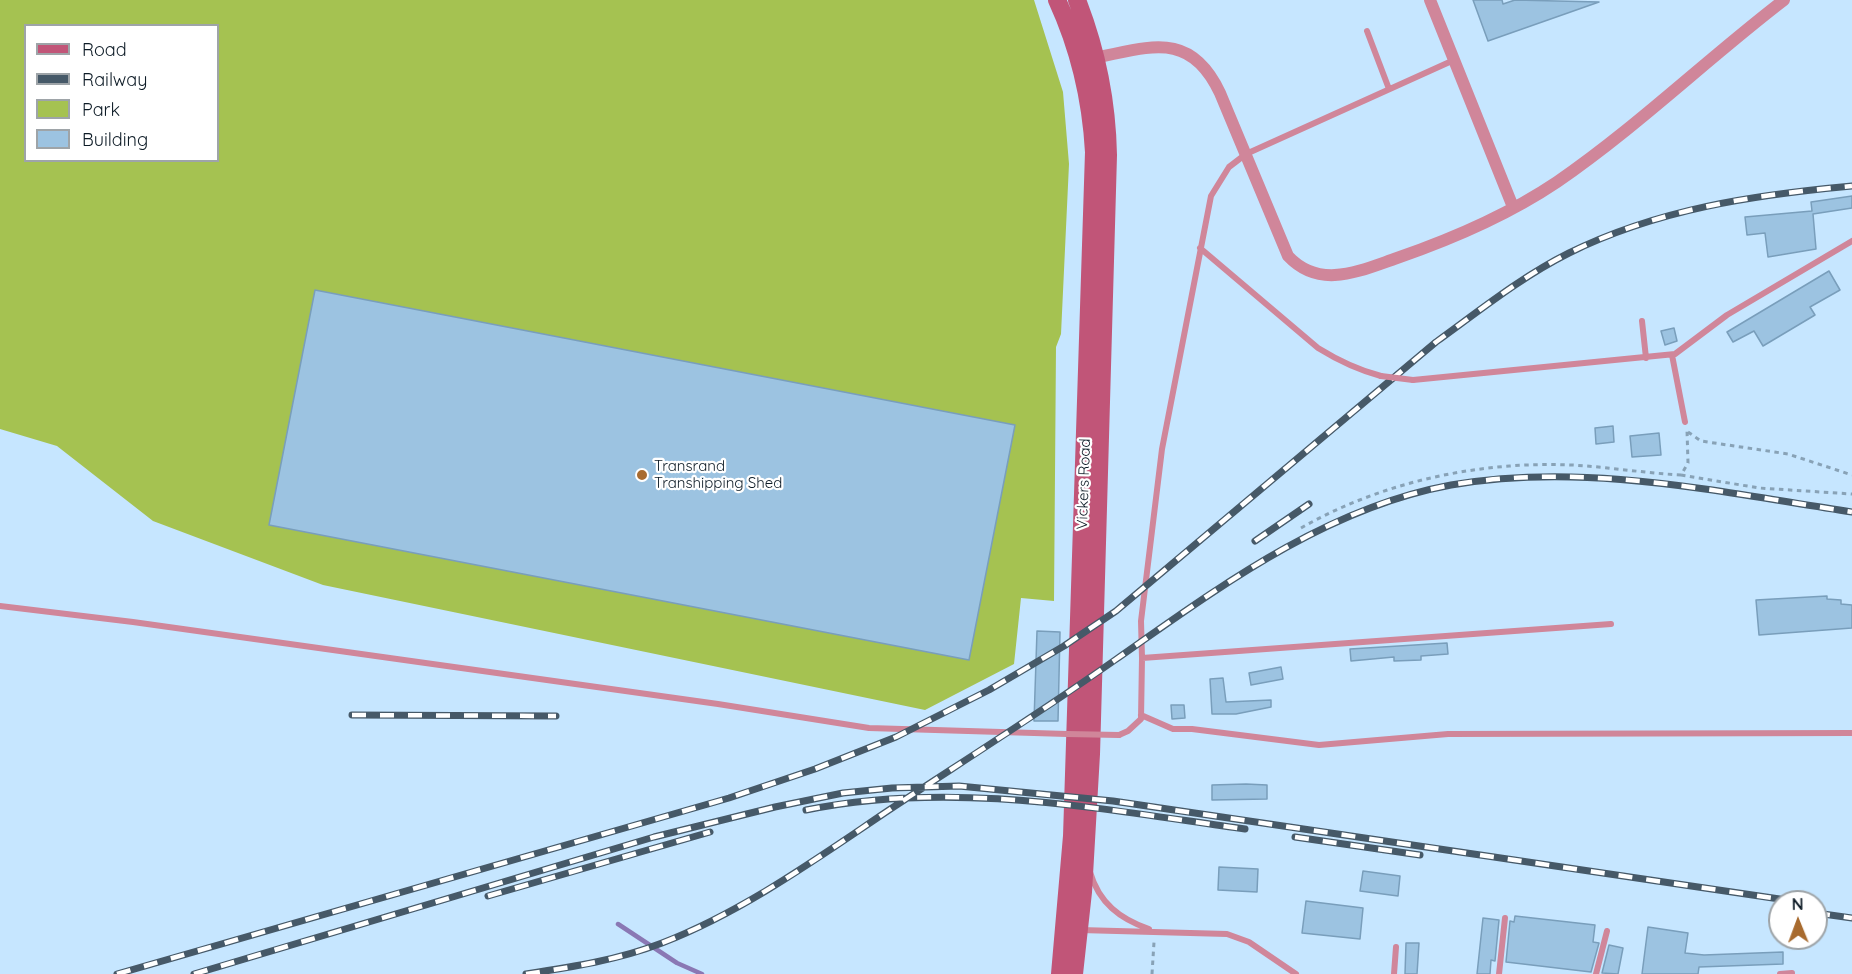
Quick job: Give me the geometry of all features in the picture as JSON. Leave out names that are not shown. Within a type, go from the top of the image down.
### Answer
[{"type":"main road","name":"Vickers Road","points":[[1057,0],[1089,59],[1105,101],[1108,166],[1086,855],[1074,933],[1060,974]]},
{"type":"main road","name":"Vickers Road","points":[[1074,974],[1074,778],[1094,201],[1089,59],[1077,0]]},
{"type":"street","points":[[1430,0],[1514,207]]},
{"type":"street","points":[[1089,59],[1163,47],[1189,54],[1209,70],[1288,256],[1299,268],[1312,274],[1328,276],[1360,271],[1463,233],[1555,183],[1599,152],[1784,0]]},
{"type":"lane","points":[[1367,31],[1389,89]]},
{"type":"lane","points":[[0,606],[718,704],[869,728],[1119,735],[1137,724],[1142,715],[1141,621],[1151,525],[1174,376],[1210,196],[1229,167],[1246,154],[1455,60]]},
{"type":"lane","points":[[1200,248],[1318,348],[1338,361],[1362,371],[1413,380],[1672,355],[1727,315],[1852,241]]},
{"type":"lane","points":[[1642,321],[1646,358]]},
{"type":"lane","points":[[1672,355],[1685,422]]},
{"type":"lane","points":[[1142,658],[1611,624]]},
{"type":"lane","points":[[1142,715],[1173,729],[1192,729],[1319,745],[1448,735],[1852,733]]},
{"type":"lane","points":[[1086,855],[1092,879],[1114,912],[1130,922],[1155,931]]},
{"type":"lane","points":[[1499,974],[1505,918]]},
{"type":"lane","points":[[1596,974],[1607,930]]},
{"type":"lane","points":[[1074,933],[1155,931],[1227,934],[1249,942],[1296,974]]},
{"type":"lane","points":[[1394,974],[1396,947]]},
{"type":"lane","points":[[1780,974],[1792,973]]},
{"type":"path","points":[[1681,475],[1688,463],[1688,432],[1685,422]]},
{"type":"path","points":[[1688,432],[1701,441],[1788,454],[1852,475]]},
{"type":"path","points":[[1301,528],[1358,499],[1406,483],[1468,471],[1550,465],[1681,475],[1759,488],[1852,494]]},
{"type":"path","points":[[1152,974],[1155,931]]},
{"type":"green space","points":[[0,0],[1034,0],[1063,92],[1069,164],[1061,334],[1056,347],[1054,601],[1021,598],[1014,664],[925,710],[323,585],[153,521],[57,446],[0,429]]},
{"type":"building","points":[[1473,0],[1502,0],[1503,4],[1515,0],[1599,2],[1488,41]]},
{"type":"building","points":[[1852,196],[1852,208],[1813,214],[1816,249],[1768,257],[1765,233],[1747,235],[1745,217],[1812,211],[1811,202]]},
{"type":"building","points":[[1829,271],[1840,290],[1810,307],[1815,315],[1763,346],[1754,331],[1733,342],[1727,332]]},
{"type":"building","name":"Transrand Transhipping Shed","points":[[315,290],[1015,425],[969,660],[269,525]]},
{"type":"building","points":[[1674,328],[1677,341],[1665,345],[1661,331]]},
{"type":"building","points":[[1613,426],[1614,442],[1596,444],[1595,428]]},
{"type":"building","points":[[1659,433],[1661,455],[1632,457],[1630,436]]},
{"type":"building","points":[[1827,596],[1827,599],[1841,600],[1841,604],[1852,605],[1852,628],[1759,635],[1756,600]]},
{"type":"building","points":[[1037,631],[1060,632],[1058,721],[1034,721]]},
{"type":"building","points":[[1447,643],[1448,654],[1421,656],[1421,660],[1394,661],[1394,657],[1351,661],[1350,649]]},
{"type":"building","points":[[1281,667],[1283,679],[1251,685],[1249,673]]},
{"type":"building","points":[[1223,678],[1226,702],[1271,700],[1271,707],[1236,714],[1212,714],[1210,679]]},
{"type":"building","points":[[1171,705],[1184,705],[1185,718],[1172,719]]},
{"type":"building","points":[[1212,785],[1267,785],[1267,799],[1212,800]]},
{"type":"building","points":[[1219,867],[1258,869],[1257,892],[1218,890]]},
{"type":"building","points":[[1363,871],[1400,876],[1398,896],[1360,891]]},
{"type":"building","points":[[1306,901],[1363,908],[1360,939],[1302,933]]},
{"type":"building","points":[[1515,916],[1595,925],[1593,942],[1599,943],[1591,972],[1506,962],[1510,921],[1514,922]]},
{"type":"building","points":[[1483,918],[1499,920],[1495,961],[1491,960],[1490,974],[1477,974]]},
{"type":"building","points":[[1648,927],[1688,933],[1685,953],[1704,955],[1783,952],[1783,964],[1699,967],[1698,974],[1642,974]]},
{"type":"building","points":[[1406,943],[1419,943],[1417,974],[1405,974]]},
{"type":"building","points":[[1609,945],[1623,948],[1618,974],[1602,973]]},
{"type":"waterway","points":[[618,924],[677,963],[702,974]]},
{"type":"railway","points":[[117,974],[729,798],[815,769],[896,737],[989,690],[1064,646],[1116,611],[1436,342],[1551,262],[1637,225],[1707,206],[1779,194],[1852,186]]},
{"type":"railway","points":[[526,974],[578,966],[629,954],[662,943],[722,916],[807,865],[1059,698],[1233,579],[1316,531],[1405,496],[1451,485],[1502,479],[1602,478],[1652,482],[1852,512]]},
{"type":"railway","points":[[1255,541],[1309,504]]},
{"type":"railway","points":[[352,715],[556,716]]},
{"type":"railway","points":[[194,974],[654,837],[775,807],[843,793],[892,788],[959,786],[1113,801],[1768,897]]},
{"type":"railway","points":[[806,810],[861,801],[971,798],[1081,806],[1245,829]]},
{"type":"railway","points":[[488,896],[710,832]]},
{"type":"railway","points":[[1295,837],[1420,855]]},
{"type":"railway","points":[[1828,915],[1852,918]]},
{"type":"place","name":"Transrand Transhipping Shed","points":[[642,475]]}]
